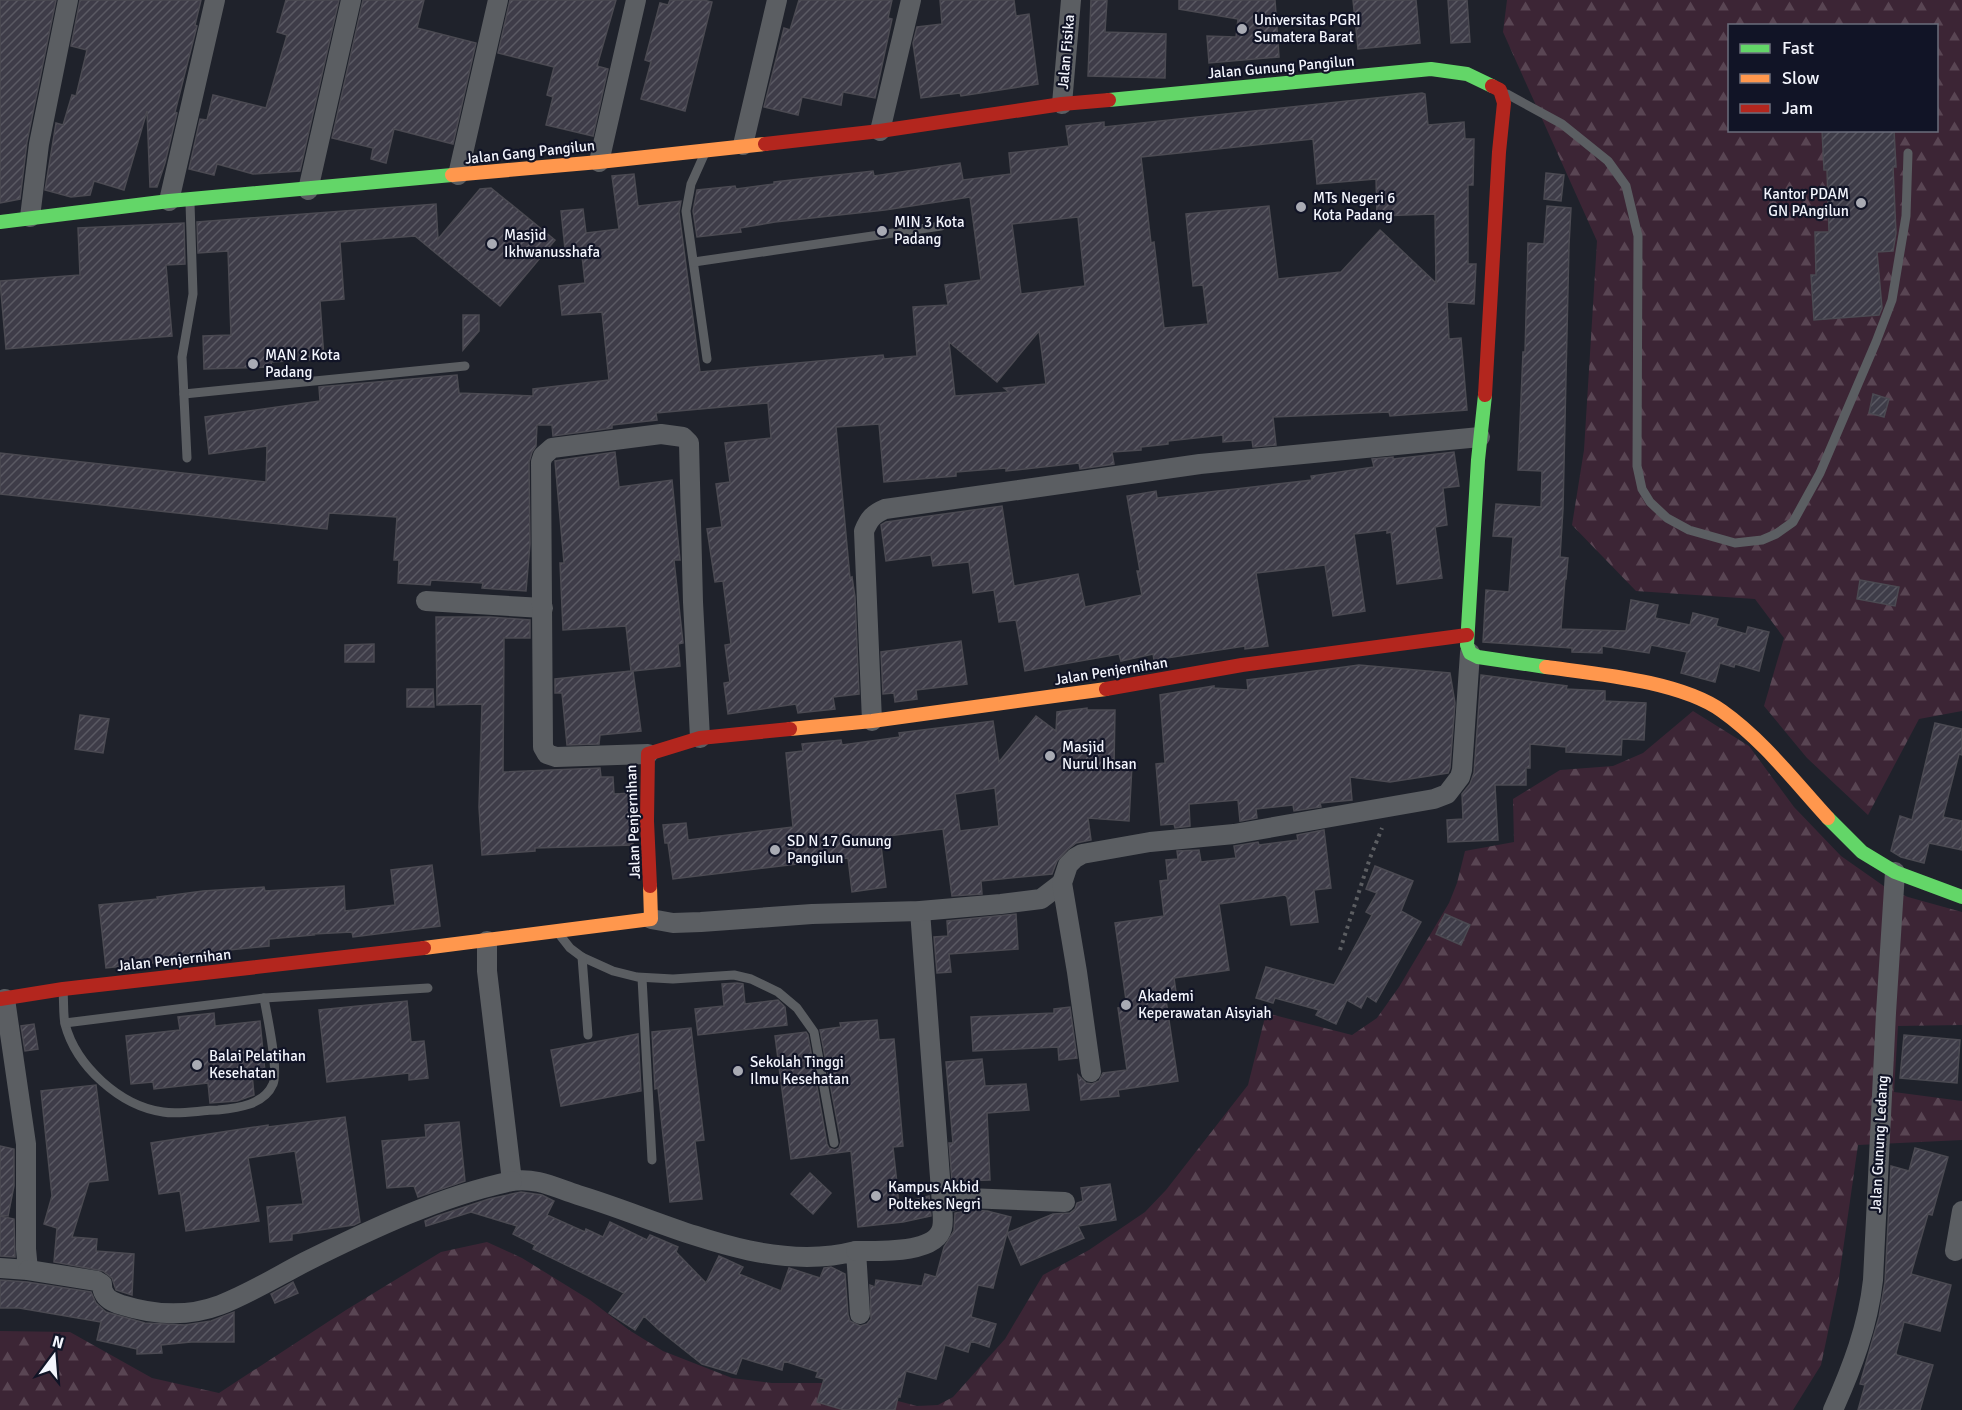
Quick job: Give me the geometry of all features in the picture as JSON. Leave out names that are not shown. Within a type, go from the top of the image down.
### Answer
[{"type":"street","points":[[30,217],[38,151],[68,0]]},
{"type":"street","points":[[169,201],[215,0]]},
{"type":"street","points":[[308,190],[351,0]]},
{"type":"street","points":[[458,176],[498,0]]},
{"type":"street","points":[[599,162],[636,0]]},
{"type":"street","points":[[743,145],[777,0]]},
{"type":"street","points":[[880,130],[911,0]]},
{"type":"street","name":"Jalan Fisika","points":[[1062,104],[1071,0]]},
{"type":"street","name":"Jalan Gunung Pangilun","points":[[1062,104],[1431,69],[1461,71],[1500,90]]},
{"type":"street","points":[[1091,1072],[1062,883],[1068,865],[1082,854],[1150,842],[1234,834],[1434,799],[1447,794],[1460,777],[1480,437],[1504,104],[1500,90]]},
{"type":"street","name":"Jalan Gang Pangilun","points":[[0,222],[169,201],[599,162],[880,130],[1062,104]]},
{"type":"street","points":[[648,754],[556,757],[547,754],[543,747],[543,456],[552,448],[661,434],[683,437],[689,443],[693,602],[700,738]]},
{"type":"street","points":[[872,721],[864,531],[874,514],[885,509],[1200,464],[1480,437]]},
{"type":"street","points":[[426,602],[543,608]]},
{"type":"street","points":[[1469,644],[1478,657],[1611,676],[1661,686],[1704,701],[1722,711],[1761,745],[1862,852],[1895,872],[1962,897]]},
{"type":"street","name":"Jalan Penjernihan","points":[[2,999],[63,989],[557,933],[651,919],[647,811],[648,754],[700,738],[872,721],[1107,689],[1254,664],[1469,644]]},
{"type":"street","name":"Jalan Gunung Ledang","points":[[1833,1410],[1862,1338],[1873,1280],[1895,872]]},
{"type":"street","points":[[651,919],[673,923],[812,914],[920,911],[1041,899],[1062,883]]},
{"type":"street","points":[[0,1268],[98,1281],[102,1284],[104,1294],[114,1302],[141,1311],[164,1314],[186,1312],[219,1305],[348,1241],[435,1205],[481,1187],[523,1179],[540,1182],[615,1206],[694,1236],[766,1253],[837,1256],[856,1251],[895,1250],[929,1244],[938,1236],[943,1227],[920,911]]},
{"type":"street","points":[[487,941],[487,971],[512,1181]]},
{"type":"street","points":[[2,999],[26,1144],[28,1270]]},
{"type":"street","points":[[942,1204],[967,1198],[1065,1202]]},
{"type":"street","points":[[1955,1251],[1962,1211]]},
{"type":"street","points":[[856,1251],[860,1314]]},
{"type":"lane","points":[[1500,90],[1562,124],[1608,161],[1626,186],[1638,236],[1637,466],[1642,489],[1650,502],[1667,518],[1689,530],[1736,543],[1762,540],[1776,534],[1793,522],[1820,473],[1892,300],[1906,216],[1908,153]]},
{"type":"lane","points":[[706,150],[691,184],[686,211],[707,359]]},
{"type":"lane","points":[[187,458],[182,357],[193,294],[190,200]]},
{"type":"lane","points":[[694,262],[941,226]]},
{"type":"lane","points":[[184,394],[465,366]]},
{"type":"lane","points":[[557,933],[570,948],[582,957],[613,970],[642,978],[673,979],[734,975],[751,979],[778,992],[798,1008],[814,1032],[834,1143]]},
{"type":"lane","points":[[582,957],[588,1035]]},
{"type":"lane","points":[[642,978],[652,1160]]},
{"type":"lane","points":[[65,1023],[264,998],[429,988]]},
{"type":"lane","points":[[63,989],[65,1023],[74,1047],[89,1068],[114,1090],[137,1105],[164,1112],[234,1109],[252,1104],[266,1096],[275,1078],[264,998]]},
{"type":"path","points":[[1340,950],[1370,858],[1391,808]]},
{"type":"green space","points":[[1507,0],[1962,0],[1962,711],[1919,719],[1868,815],[1807,758],[1764,706],[1784,638],[1755,599],[1636,591],[1572,525],[1584,450],[1597,241],[1503,32]]},
{"type":"green space","points":[[1693,711],[1749,746],[1794,807],[1841,856],[1888,889],[1962,912],[1962,1025],[1898,1026],[1894,1092],[1962,1101],[1962,1140],[1858,1145],[1838,1285],[1821,1365],[1793,1410],[0,1410],[0,1331],[70,1332],[152,1378],[219,1393],[346,1310],[441,1252],[487,1242],[522,1258],[590,1300],[629,1330],[663,1351],[732,1378],[772,1383],[829,1383],[917,1406],[938,1405],[953,1397],[1005,1339],[1043,1275],[1089,1250],[1145,1212],[1166,1190],[1248,1085],[1266,1013],[1352,1035],[1377,1018],[1399,987],[1449,903],[1465,851],[1514,842],[1513,799],[1560,770],[1613,766],[1643,753]]},
{"type":"building","points":[[0,0],[56,0],[27,142],[20,199],[0,203]]},
{"type":"building","points":[[80,0],[201,0],[195,25],[197,26],[175,112],[177,113],[157,187],[150,187],[147,111],[124,190],[94,181],[90,195],[71,197],[45,190],[56,123],[63,125],[72,95],[76,96],[87,50],[71,46]]},
{"type":"building","points":[[286,0],[339,0],[300,171],[253,174],[217,164],[214,175],[189,169],[200,119],[207,120],[213,95],[266,108],[287,35],[277,32]]},
{"type":"building","points":[[363,0],[424,0],[417,28],[476,43],[453,144],[394,129],[386,163],[371,159],[373,148],[332,138]]},
{"type":"building","points":[[510,0],[616,0],[597,66],[608,69],[593,136],[546,125],[553,97],[547,95],[554,67],[498,53]]},
{"type":"building","points":[[670,0],[712,2],[685,111],[641,99],[651,62],[645,60],[660,3],[668,5]]},
{"type":"building","points":[[799,0],[892,0],[888,18],[892,19],[875,98],[843,92],[841,105],[802,97],[798,115],[764,107],[784,28],[790,30]]},
{"type":"building","points":[[940,0],[1014,0],[1016,16],[1029,14],[1038,84],[961,96],[960,93],[921,98],[913,43],[917,27],[942,24]]},
{"type":"building","points":[[1091,0],[1107,0],[1105,32],[1166,34],[1165,78],[1088,76]]},
{"type":"building","name":"Universitas PGRI Sumatera Barat","points":[[1179,0],[1275,0],[1279,57],[1209,63],[1207,36],[1236,37],[1238,19],[1179,9]]},
{"type":"building","name":"Universitas PGRI Sumatera Barat","points":[[1353,0],[1416,0],[1420,43],[1358,49]]},
{"type":"building","points":[[1448,0],[1467,0],[1470,42],[1451,43]]},
{"type":"building","points":[[1422,93],[1425,94],[1428,125],[1464,122],[1465,139],[1474,139],[1473,185],[1468,185],[1468,264],[1476,264],[1474,304],[1447,302],[1449,339],[1461,338],[1467,410],[1390,416],[1389,412],[1273,417],[1276,445],[1253,447],[1252,440],[1223,442],[1223,435],[1168,441],[1168,444],[1141,447],[1141,450],[1112,452],[1114,464],[1080,469],[1079,463],[1006,471],[1006,468],[956,472],[956,476],[884,482],[879,424],[836,427],[850,578],[852,577],[855,597],[859,694],[833,697],[835,709],[798,713],[796,704],[728,714],[724,683],[730,682],[725,645],[731,644],[723,581],[715,582],[707,529],[722,527],[716,484],[730,482],[725,443],[771,438],[768,403],[656,413],[657,420],[612,425],[612,428],[553,436],[552,425],[537,425],[536,446],[529,462],[530,544],[526,591],[482,588],[483,583],[431,580],[430,585],[398,583],[399,560],[394,560],[397,517],[329,513],[327,529],[0,494],[0,453],[266,482],[267,446],[209,454],[205,417],[320,401],[319,387],[457,375],[459,393],[533,396],[533,389],[609,380],[602,312],[562,315],[559,286],[585,283],[581,247],[565,249],[561,211],[583,209],[586,233],[619,229],[612,176],[634,174],[638,206],[681,201],[679,212],[700,372],[883,355],[884,359],[917,356],[913,307],[948,305],[945,285],[981,280],[970,197],[885,210],[775,222],[740,228],[741,232],[697,237],[693,211],[697,190],[735,186],[736,189],[774,184],[774,182],[873,171],[874,176],[960,163],[963,180],[1011,174],[1009,153],[1069,146],[1066,126],[1104,122],[1104,127]],"holes":[[[1313,139],[1317,184],[1376,179],[1377,216],[1435,214],[1436,283],[1380,230],[1341,272],[1278,279],[1269,206],[1186,214],[1193,286],[1203,285],[1208,324],[1164,328],[1141,157]],[[1078,217],[1085,286],[1021,294],[1012,224]],[[1039,331],[1046,384],[1004,388],[1009,392],[955,396],[949,342],[997,382]]]},
{"type":"building","points":[[1822,132],[1894,132],[1896,233],[1893,251],[1877,252],[1882,308],[1879,315],[1814,320],[1811,275],[1816,275],[1815,232],[1829,232],[1827,170],[1824,170]]},
{"type":"building","points":[[1546,173],[1564,175],[1561,201],[1544,199]]},
{"type":"building","points":[[491,188],[555,240],[500,306],[415,236],[340,242],[344,299],[320,301],[324,359],[271,362],[272,367],[204,369],[203,336],[231,335],[228,251],[198,253],[197,222],[436,204],[438,239],[480,189]]},
{"type":"building","points":[[1547,206],[1571,208],[1560,557],[1568,558],[1561,629],[1626,631],[1631,600],[1658,605],[1655,618],[1690,625],[1693,613],[1718,619],[1716,626],[1746,634],[1748,627],[1769,632],[1759,671],[1735,664],[1734,667],[1720,663],[1715,682],[1681,673],[1687,652],[1651,645],[1649,653],[1602,646],[1602,653],[1572,652],[1572,648],[1483,642],[1486,590],[1509,592],[1513,537],[1493,536],[1496,504],[1541,507],[1542,471],[1518,470],[1523,352],[1525,352],[1528,243],[1544,244]]},
{"type":"building","points":[[184,223],[185,264],[166,265],[172,336],[6,349],[0,281],[80,275],[78,228]]},
{"type":"building","points":[[463,315],[479,315],[479,331],[463,350]]},
{"type":"building","points":[[1873,394],[1889,399],[1884,417],[1869,413]]},
{"type":"building","points":[[615,452],[619,487],[672,480],[680,560],[674,560],[683,643],[678,644],[680,666],[633,671],[641,731],[600,735],[599,744],[567,745],[562,693],[555,693],[555,679],[631,671],[626,626],[563,630],[560,563],[564,563],[555,461]]},
{"type":"building","points":[[1454,452],[1459,486],[1443,488],[1447,525],[1435,527],[1442,578],[1397,584],[1391,532],[1387,533],[1387,530],[1354,534],[1365,611],[1333,616],[1325,565],[1256,573],[1268,646],[1245,649],[1245,646],[1154,660],[1153,654],[1121,661],[1119,654],[1025,671],[1016,620],[999,622],[994,590],[973,593],[969,562],[933,566],[931,555],[886,561],[881,525],[886,522],[1002,506],[1014,586],[1078,574],[1085,607],[1142,595],[1127,496],[1156,491],[1157,498],[1312,480],[1311,476],[1374,467],[1372,459]]},
{"type":"building","points":[[1860,580],[1899,587],[1895,606],[1857,599]]},
{"type":"building","points":[[436,617],[530,620],[530,638],[504,638],[503,772],[600,768],[601,777],[613,777],[614,794],[632,793],[633,845],[535,848],[535,851],[482,855],[479,807],[482,704],[437,705]]},
{"type":"building","points":[[961,641],[967,684],[916,690],[917,699],[895,702],[894,693],[883,694],[881,652]]},
{"type":"building","points":[[374,644],[374,662],[345,662],[345,645]]},
{"type":"building","points":[[1359,665],[1450,673],[1455,703],[1448,773],[1390,782],[1350,777],[1352,800],[1320,803],[1321,807],[1294,811],[1293,805],[1256,809],[1257,818],[1240,821],[1238,800],[1189,804],[1190,826],[1175,828],[1174,824],[1161,825],[1156,764],[1165,763],[1160,695],[1214,686],[1214,688],[1248,690],[1247,680]]},
{"type":"building","points":[[1481,675],[1567,686],[1566,689],[1605,691],[1605,701],[1646,703],[1644,740],[1622,739],[1621,755],[1566,752],[1566,747],[1530,744],[1530,768],[1526,768],[1526,785],[1495,785],[1498,840],[1448,842],[1447,820],[1463,819],[1462,794],[1470,784],[1474,773]]},
{"type":"building","points":[[407,689],[433,689],[434,707],[407,707]]},
{"type":"building","points":[[1087,708],[1087,710],[1115,710],[1114,766],[1132,765],[1129,821],[1088,818],[1091,840],[1076,843],[1067,850],[1057,861],[1052,874],[981,881],[982,894],[952,896],[943,829],[880,837],[886,887],[852,892],[848,858],[673,879],[663,825],[686,823],[688,840],[793,827],[786,753],[803,751],[802,744],[841,740],[842,745],[900,737],[899,733],[993,721],[999,762],[1036,716],[1056,731],[1057,712]],"holes":[[[995,788],[999,826],[960,831],[955,794]]]},
{"type":"building","points":[[80,715],[109,719],[103,753],[75,749]]},
{"type":"building","points":[[1935,723],[1962,729],[1962,755],[1959,754],[1943,817],[1962,821],[1962,850],[1929,843],[1924,863],[1901,857],[1891,851],[1900,816],[1912,820]]},
{"type":"building","points":[[1324,830],[1331,888],[1314,890],[1318,922],[1291,925],[1285,895],[1219,904],[1229,970],[1174,978],[1177,999],[1166,1000],[1178,1081],[1118,1090],[1119,1096],[1081,1100],[1078,1075],[1086,1083],[1092,1084],[1099,1081],[1103,1073],[1127,1070],[1118,1008],[1127,1007],[1115,923],[1164,916],[1160,881],[1168,880],[1166,860],[1178,859],[1177,851],[1199,850],[1201,862],[1236,858],[1234,846],[1298,840],[1297,835]]},
{"type":"building","points":[[432,865],[440,926],[353,937],[352,932],[269,939],[269,946],[161,957],[161,962],[106,968],[99,905],[158,899],[157,897],[203,891],[264,887],[265,891],[344,886],[345,911],[395,905],[391,870]]},
{"type":"building","points":[[1375,866],[1413,881],[1401,911],[1421,922],[1376,1002],[1367,996],[1361,1008],[1347,1000],[1336,1024],[1316,1015],[1319,1010],[1275,998],[1273,1003],[1256,998],[1266,967],[1334,985],[1372,915],[1366,912],[1377,893],[1366,889]]},
{"type":"building","points":[[1016,914],[1018,949],[949,954],[951,972],[937,973],[934,937],[948,936],[947,921]]},
{"type":"building","points":[[1445,914],[1470,925],[1461,945],[1436,934]]},
{"type":"building","points":[[722,984],[743,984],[745,1004],[778,1000],[785,1007],[787,1025],[698,1035],[695,1009],[724,1006]]},
{"type":"building","name":"Balai Pelatihan Kesehatan","points":[[407,1001],[411,1042],[424,1041],[428,1078],[409,1080],[409,1073],[327,1082],[319,1010]]},
{"type":"building","points":[[1070,1007],[1077,1058],[1059,1060],[1058,1047],[973,1051],[971,1017],[1054,1013],[1054,1009]]},
{"type":"building","name":"Balai Pelatihan Kesehatan","points":[[214,1013],[215,1026],[260,1021],[265,1072],[252,1073],[254,1095],[237,1101],[210,1103],[208,1083],[154,1089],[153,1082],[131,1084],[126,1036],[180,1030],[178,1017]]},
{"type":"building","points":[[877,1020],[879,1040],[894,1039],[903,1146],[893,1147],[897,1184],[885,1186],[897,1188],[899,1204],[929,1196],[931,1216],[858,1227],[851,1151],[791,1159],[775,1036],[806,1032],[808,1035],[827,1144],[829,1148],[835,1150],[839,1148],[841,1142],[820,1030],[841,1027],[840,1023]]},
{"type":"building","points":[[34,1024],[38,1049],[25,1051],[21,1026]]},
{"type":"building","points":[[691,1028],[704,1140],[695,1141],[702,1199],[670,1202],[658,1088],[655,1089],[652,1032]]},
{"type":"building","points":[[638,1034],[641,1091],[561,1106],[551,1050]]},
{"type":"building","points":[[1904,1035],[1960,1040],[1957,1083],[1900,1078]]},
{"type":"building","points":[[982,1059],[985,1086],[1026,1084],[1029,1110],[987,1113],[990,1180],[952,1181],[949,1143],[953,1143],[946,1062]]},
{"type":"building","points":[[96,1085],[108,1180],[89,1182],[72,1237],[97,1239],[96,1251],[134,1254],[132,1295],[116,1290],[112,1278],[103,1271],[54,1262],[57,1228],[44,1224],[52,1196],[41,1091]]},
{"type":"building","points":[[345,1117],[360,1222],[354,1225],[292,1234],[292,1240],[270,1242],[267,1207],[303,1204],[295,1151],[248,1158],[259,1221],[186,1231],[180,1191],[159,1194],[151,1143],[268,1125],[268,1127]]},
{"type":"building","points":[[459,1122],[465,1181],[418,1197],[414,1186],[387,1188],[382,1141],[426,1137],[425,1125]]},
{"type":"building","points":[[0,1146],[14,1149],[14,1186],[8,1216],[0,1215]]},
{"type":"building","points":[[1915,1148],[1948,1157],[1932,1215],[1928,1214],[1911,1274],[1951,1285],[1940,1331],[1904,1322],[1896,1353],[1933,1365],[1920,1410],[1858,1410],[1865,1385],[1860,1384],[1879,1317],[1885,1282],[1891,1166],[1909,1171]]},
{"type":"building","points":[[810,1173],[831,1193],[813,1214],[791,1194]]},
{"type":"building","points":[[1110,1184],[1116,1220],[1078,1226],[1084,1238],[1021,1265],[1007,1233],[1053,1214],[1070,1213],[1075,1209],[1077,1203],[1083,1201],[1081,1188]]},
{"type":"building","points":[[521,1192],[542,1195],[554,1201],[547,1215],[585,1232],[586,1229],[603,1237],[610,1222],[647,1240],[650,1235],[678,1247],[676,1252],[706,1283],[719,1256],[743,1267],[739,1274],[781,1291],[789,1268],[820,1278],[824,1268],[831,1267],[845,1274],[848,1315],[850,1321],[860,1326],[867,1324],[871,1319],[870,1285],[875,1287],[876,1280],[922,1286],[925,1274],[936,1277],[944,1247],[954,1231],[955,1213],[968,1210],[987,1211],[1011,1217],[993,1288],[978,1285],[971,1317],[996,1324],[989,1347],[971,1341],[968,1352],[945,1345],[936,1379],[906,1371],[895,1410],[844,1410],[817,1402],[824,1379],[816,1377],[818,1372],[784,1361],[782,1370],[742,1358],[736,1374],[702,1364],[644,1316],[635,1330],[609,1313],[624,1293],[533,1249],[535,1245],[513,1234],[517,1226],[471,1212],[426,1226],[425,1221],[437,1216],[489,1199]]},
{"type":"building","points":[[0,1216],[14,1219],[15,1257],[0,1256]]},
{"type":"building","points":[[0,1280],[91,1292],[96,1303],[106,1312],[145,1323],[185,1325],[211,1321],[234,1312],[234,1342],[161,1345],[162,1353],[137,1354],[137,1349],[97,1340],[101,1322],[19,1308],[0,1308]]},
{"type":"building","points":[[293,1282],[298,1293],[275,1303],[271,1294]]},
{"type":"traffic: fast","points":[[1109,100],[1431,69],[1467,74],[1492,86]]},
{"type":"traffic: fast","points":[[0,222],[169,201],[452,175]]},
{"type":"traffic: fast","points":[[1485,395],[1478,460],[1467,645],[1470,653],[1478,657],[1546,667]]},
{"type":"traffic: fast","points":[[1828,818],[1862,852],[1895,872],[1962,897]]},
{"type":"traffic: slow","points":[[452,175],[765,144]]},
{"type":"traffic: slow","points":[[1546,667],[1637,680],[1684,692],[1704,701],[1722,711],[1751,735],[1828,818]]},
{"type":"traffic: slow","points":[[790,729],[872,721],[1106,689]]},
{"type":"traffic: slow","points":[[424,948],[651,919],[650,886]]},
{"type":"traffic: jam","points":[[1485,395],[1499,152],[1504,103],[1500,90],[1492,86]]},
{"type":"traffic: jam","points":[[765,144],[880,131],[1062,104],[1109,100]]},
{"type":"traffic: jam","points":[[1106,689],[1242,665],[1467,635]]},
{"type":"traffic: jam","points":[[650,886],[647,821],[648,754],[700,738],[790,729]]},
{"type":"traffic: jam","points":[[0,999],[63,989],[424,948]]},
{"type":"place","name":"Universitas PGRI Sumatera Barat","points":[[1242,29]]},
{"type":"place","name":"Kantor PDAM GN PAngilun","points":[[1861,203]]},
{"type":"place","name":"MTs Negeri 6 Kota Padang","points":[[1301,207]]},
{"type":"place","name":"MIN 3 Kota Padang","points":[[882,231]]},
{"type":"place","name":"Masjid Ikhwanusshafa","points":[[492,244]]},
{"type":"place","name":"MAN 2 Kota Padang","points":[[253,364]]},
{"type":"place","name":"Masjid Nurul Ihsan","points":[[1050,756]]},
{"type":"place","name":"SD N 17 Gunung Pangilun","points":[[775,850]]},
{"type":"place","name":"Akademi Keperawatan Aisyiah","points":[[1126,1005]]},
{"type":"place","name":"Balai Pelatihan Kesehatan","points":[[197,1065]]},
{"type":"place","name":"Sekolah Tinggi Ilmu Kesehatan","points":[[738,1071]]},
{"type":"place","name":"Kampus Akbid Poltekes Negri","points":[[876,1196]]}]
